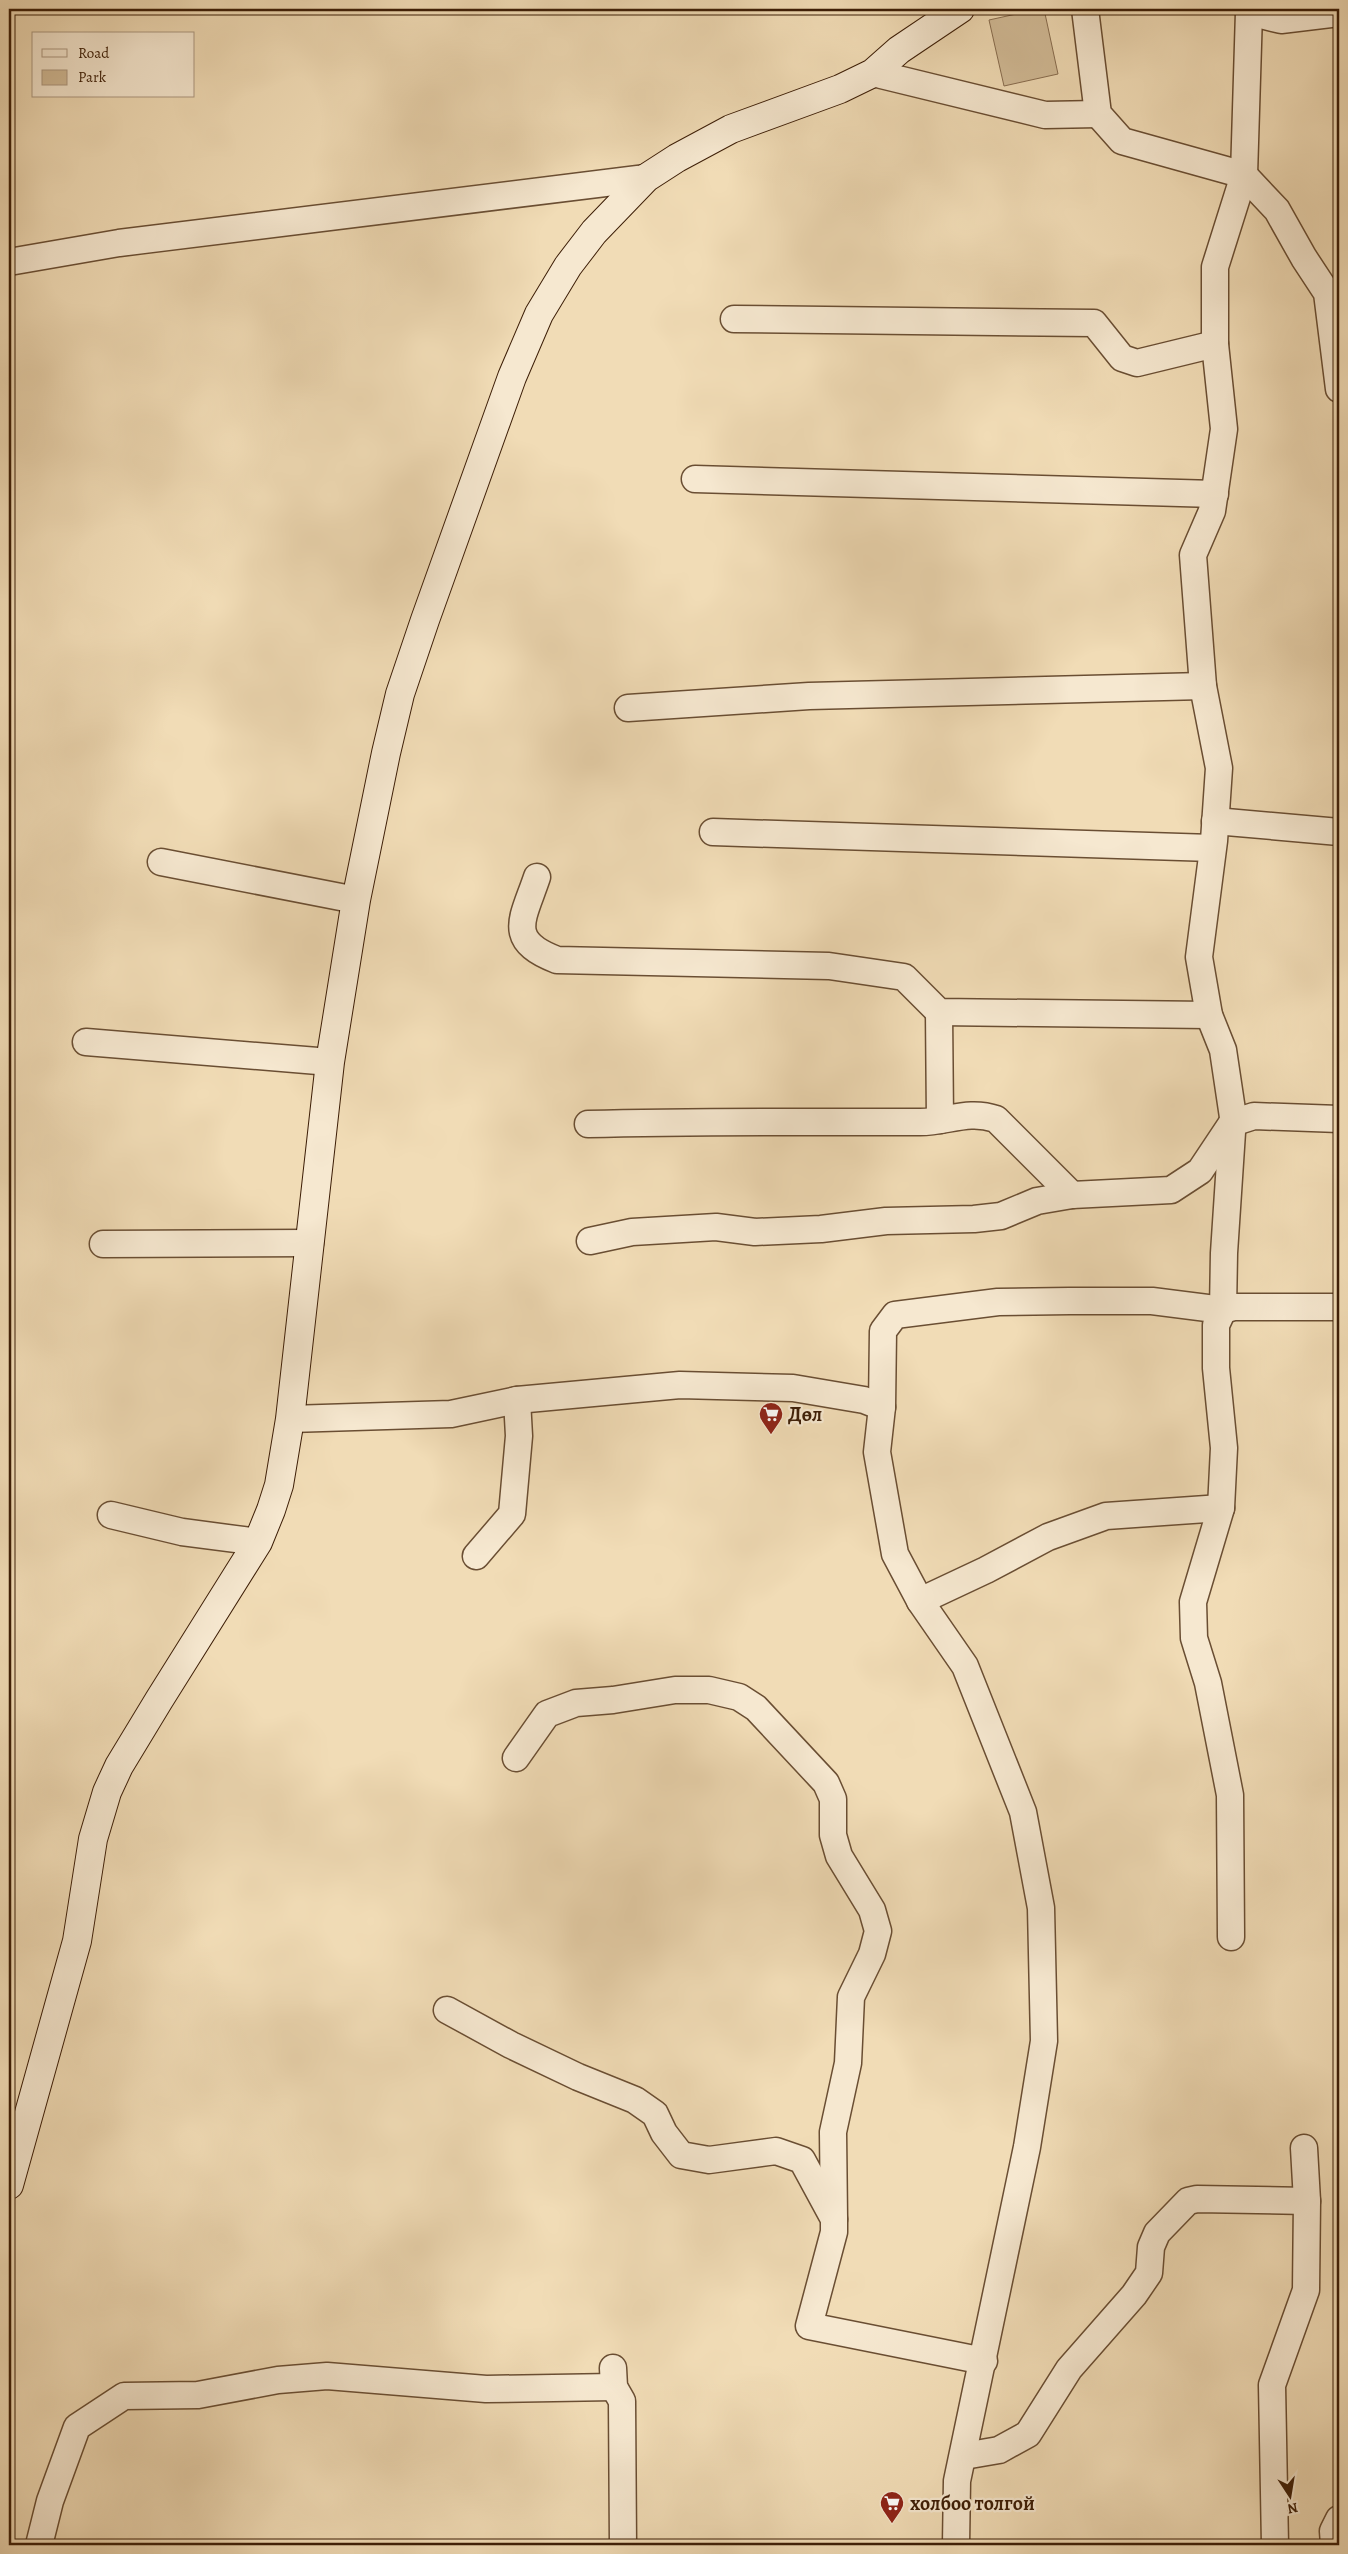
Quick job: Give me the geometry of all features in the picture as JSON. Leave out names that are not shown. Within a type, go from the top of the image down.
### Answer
[{"type":"street","points":[[9,2185],[77,1941],[92,1839],[107,1792],[119,1766],[258,1542],[272,1510],[279,1485],[290,1419],[330,1062],[356,900],[400,694],[512,377],[539,314],[568,266],[594,232],[646,178],[677,158],[732,129],[840,89],[873,73],[899,50],[960,9]]},
{"type":"street","points":[[1085,9],[1098,114],[1122,141],[1244,175],[1277,210],[1304,258],[1333,289],[1339,389]]},
{"type":"street","points":[[1231,1937],[1230,1794],[1208,1683],[1194,1638],[1193,1602],[1221,1508],[1224,1448],[1216,1368],[1216,1325],[1223,1310],[1224,1253],[1232,1123],[1223,1050],[1209,1015],[1200,957],[1219,768],[1203,686],[1193,555],[1212,510],[1224,429],[1215,344],[1215,267],[1244,175],[1248,10],[1280,20],[1339,13]]},
{"type":"street","points":[[873,73],[1045,115],[1098,114]]},
{"type":"street","points":[[9,262],[119,243],[646,178]]},
{"type":"street","points":[[734,319],[1094,323],[1122,358],[1136,362],[1215,344]]},
{"type":"street","points":[[695,480],[1214,494]]},
{"type":"street","points":[[628,708],[809,696],[1203,686]]},
{"type":"street","points":[[1215,821],[1339,832]]},
{"type":"street","points":[[713,832],[1212,848]]},
{"type":"street","points":[[161,862],[356,900]]},
{"type":"street","points":[[537,877],[521,925],[524,940],[539,953],[556,960],[829,966],[904,977],[939,1012],[1209,1015]]},
{"type":"street","points":[[939,1012],[940,1120]]},
{"type":"street","points":[[86,1042],[330,1062]]},
{"type":"street","points":[[588,1124],[704,1120],[922,1122],[980,1114],[996,1119],[1072,1194]]},
{"type":"street","points":[[590,1241],[632,1232],[698,1228],[716,1227],[755,1232],[821,1229],[886,1221],[974,1219],[1001,1216],[1037,1201],[1072,1194],[1171,1190],[1200,1171],[1232,1123],[1254,1116],[1339,1119]]},
{"type":"street","points":[[103,1244],[310,1243]]},
{"type":"street","points":[[956,2545],[957,2480],[964,2456],[984,2361],[1027,2147],[1044,2041],[1041,1908],[1023,1812],[965,1666],[920,1601],[895,1554],[877,1452],[882,1407],[883,1331],[895,1315],[998,1302],[1152,1301],[1223,1310],[1234,1307],[1339,1308]]},
{"type":"street","points":[[290,1419],[451,1414],[517,1400],[680,1385],[793,1388],[864,1400],[882,1407]]},
{"type":"street","points":[[476,1556],[512,1514],[519,1436],[517,1400]]},
{"type":"street","points":[[920,1601],[986,1570],[1048,1537],[1106,1516],[1221,1508]]},
{"type":"street","points":[[111,1515],[182,1532],[258,1542]]},
{"type":"street","points":[[516,1758],[547,1714],[576,1702],[613,1700],[675,1690],[709,1690],[739,1697],[756,1708],[826,1783],[833,1799],[833,1835],[839,1856],[872,1910],[878,1931],[872,1954],[851,1996],[848,2063],[833,2132],[834,2232],[809,2326],[984,2361]]},
{"type":"street","points":[[447,2010],[536,2057],[578,2077],[635,2100],[655,2114],[664,2133],[681,2155],[709,2160],[776,2151],[802,2160],[834,2219]]},
{"type":"street","points":[[1275,2545],[1272,2385],[1306,2290],[1307,2201],[1304,2148]]},
{"type":"street","points":[[964,2456],[998,2450],[1028,2434],[1069,2369],[1134,2295],[1149,2273],[1151,2247],[1157,2233],[1188,2201],[1198,2199],[1307,2201]]},
{"type":"street","points":[[39,2545],[50,2501],[77,2427],[124,2396],[198,2395],[278,2380],[326,2376],[486,2389],[613,2378],[622,2401],[623,2545]]},
{"type":"street","points":[[1334,2545],[1333,2531],[1339,2519]]},
{"type":"green space","points":[[1044,9],[1058,74],[1004,86],[989,20]]},
{"type":"place","name":"Дөл","points":[[771,1435]]},
{"type":"place","name":"холбоо толгой","points":[[892,2524]]}]
